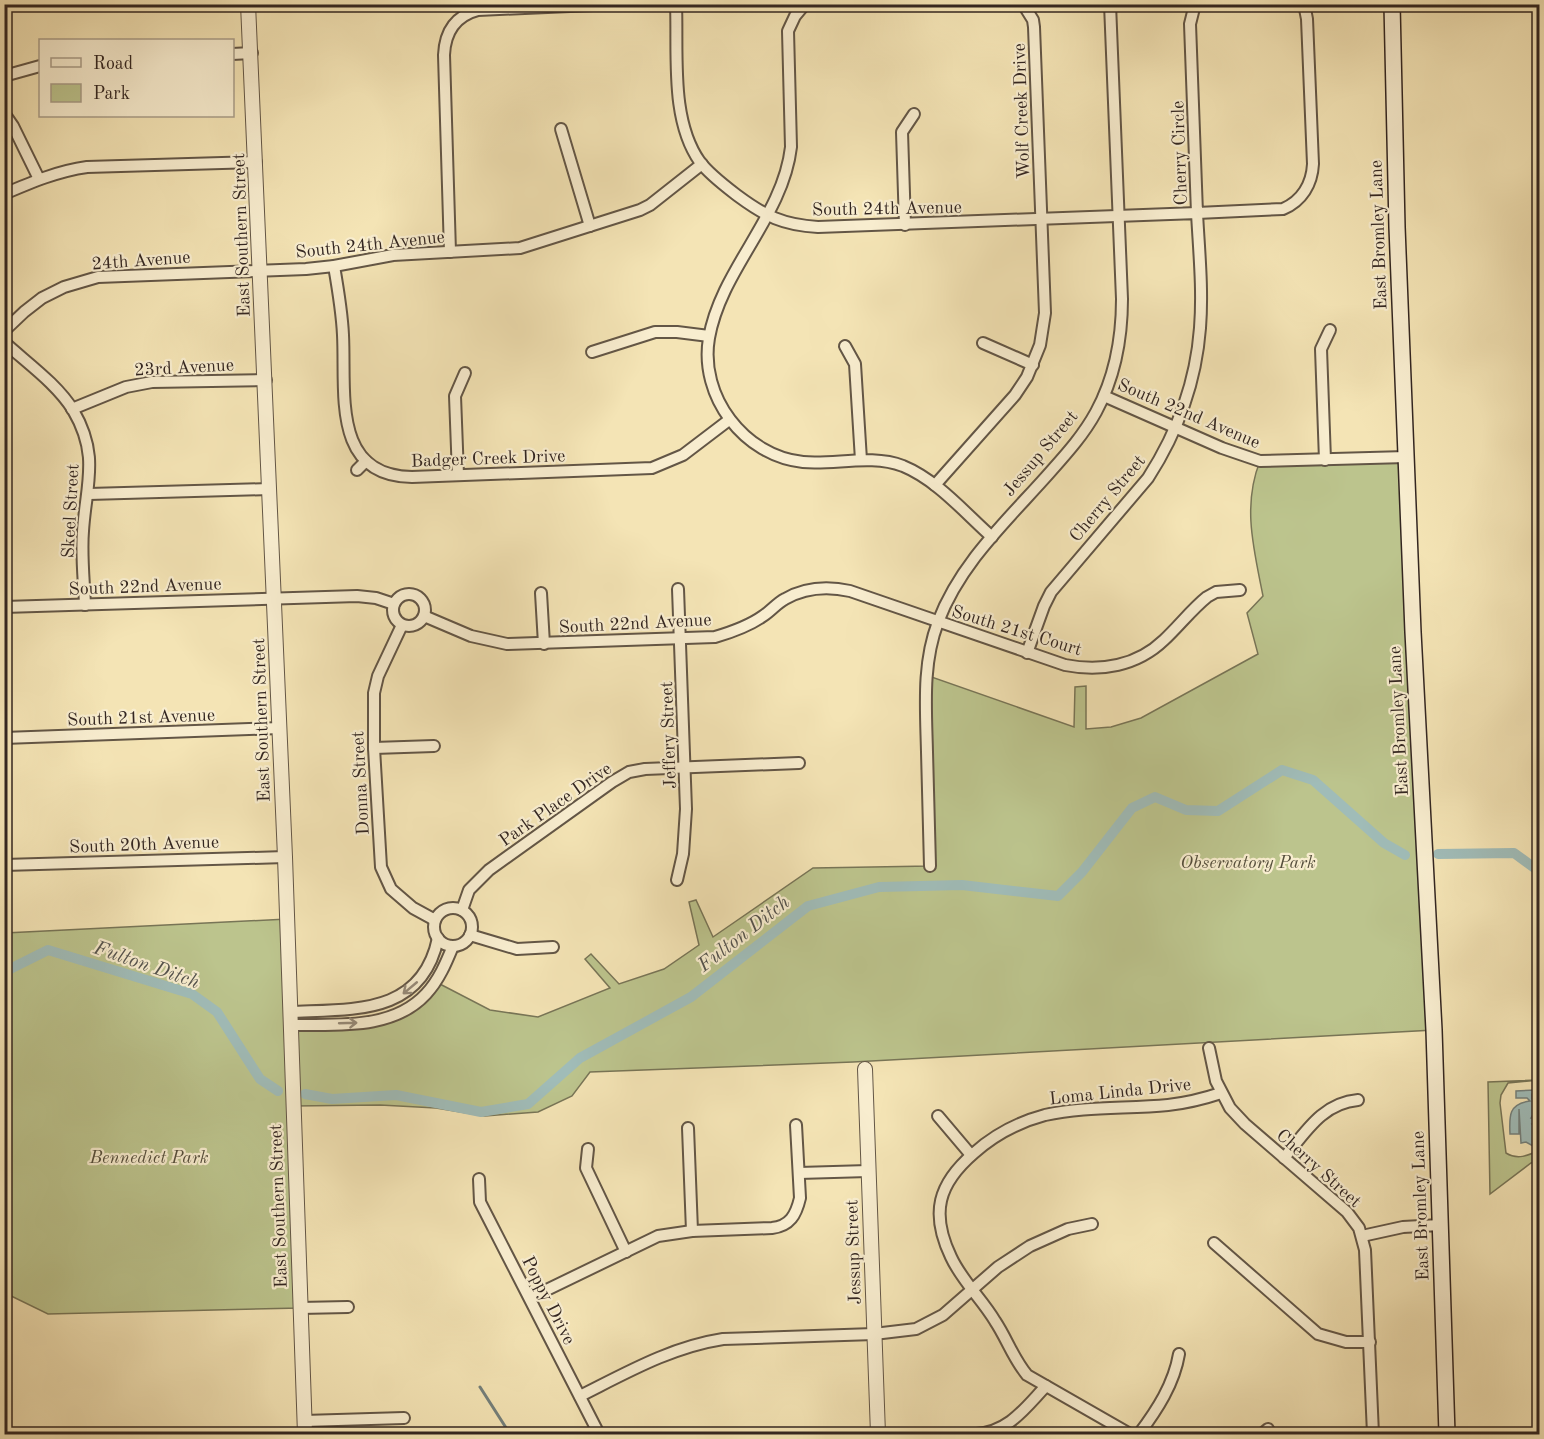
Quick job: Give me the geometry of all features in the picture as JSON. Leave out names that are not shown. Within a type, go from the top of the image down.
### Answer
[{"type":"main road","name":"East Bromley Lane","points":[[1392,4],[1397,227],[1434,1040],[1447,1434]]},
{"type":"street","name":"East Southern Street","points":[[248,4],[252,53],[285,857],[304,1428]]},
{"type":"street","points":[[450,252],[444,55],[446,40],[453,24],[471,12],[487,9],[616,4]]},
{"type":"street","points":[[676,4],[680,113],[685,133],[702,164]]},
{"type":"street","points":[[805,4],[795,16],[789,31],[790,157],[781,188],[724,293],[709,336],[707,359],[718,401],[729,420],[758,446],[778,456],[803,462],[861,460],[903,466],[934,485],[992,537]]},
{"type":"street","name":"Wolf Creek Drive","points":[[934,485],[1015,395],[1033,365],[1040,345],[1045,313],[1034,27],[1033,20],[1023,4]]},
{"type":"street","name":"Jessup Street","points":[[930,866],[925,690],[927,658],[938,622],[960,577],[1084,432],[1104,396],[1115,365],[1122,328],[1120,216],[1110,4]]},
{"type":"street","name":"Cherry Circle","points":[[1195,4],[1190,24],[1197,213],[1283,209],[1308,194],[1313,165],[1304,4]]},
{"type":"street","points":[[445,15],[453,24]]},
{"type":"street","points":[[234,54],[252,53]]},
{"type":"street","points":[[4,76],[39,66]]},
{"type":"street","points":[[4,113],[39,179]]},
{"type":"street","points":[[904,225],[902,132],[914,114]]},
{"type":"street","points":[[561,129],[590,226]]},
{"type":"street","points":[[4,194],[39,179],[87,167],[256,162]]},
{"type":"street","name":"South 24th Avenue","points":[[261,270],[334,266],[393,255],[520,248],[630,214],[650,205],[702,164],[729,189],[766,215],[780,222],[804,226],[904,225],[1197,213]]},
{"type":"street","name":"Cherry Street","points":[[1027,653],[1044,606],[1052,592],[1148,478],[1176,427],[1188,392],[1200,334],[1197,213]]},
{"type":"street","points":[[334,266],[343,332],[346,423],[353,444],[366,461],[357,470]]},
{"type":"street","name":"24th Avenue","points":[[4,331],[42,298],[64,287],[98,277],[261,270]]},
{"type":"street","points":[[1325,460],[1321,349],[1330,330]]},
{"type":"street","points":[[592,352],[661,332],[709,336]]},
{"type":"street","name":"Skeel Street","points":[[4,342],[48,382],[72,409],[82,428],[88,447],[90,476],[83,532],[85,605]]},
{"type":"street","points":[[983,343],[1033,365]]},
{"type":"street","points":[[845,346],[855,364],[861,460]]},
{"type":"street","points":[[458,475],[455,396],[465,373]]},
{"type":"street","name":"23rd Avenue","points":[[72,409],[126,387],[152,382],[266,380]]},
{"type":"street","name":"South 22nd Avenue","points":[[1104,396],[1222,448],[1260,461],[1406,458]]},
{"type":"street","name":"Badger Creek Drive","points":[[366,461],[383,472],[402,477],[652,468],[683,455],[729,420]]},
{"type":"street","points":[[88,494],[269,489]]},
{"type":"street","name":"South 22nd Avenue","points":[[423,616],[487,641],[507,644],[715,637],[762,617],[785,599],[802,591],[820,587],[850,591],[938,622]]},
{"type":"street","name":"Jeffery Street","points":[[677,879],[686,833],[678,589]]},
{"type":"street","name":"South 21st Court","points":[[938,622],[1027,653],[1075,667],[1091,669],[1119,666],[1144,655],[1156,647],[1207,597],[1216,592],[1240,590]]},
{"type":"street","points":[[541,593],[544,644]]},
{"type":"street","points":[[404,595],[415,595],[423,603],[423,616],[416,625],[402,625],[392,612],[394,604],[404,595]]},
{"type":"street","name":"South 22nd Avenue","points":[[4,607],[357,596],[375,598],[394,604]]},
{"type":"street","name":"Donna Street","points":[[402,625],[378,675],[374,693],[374,748],[381,867],[391,889],[413,908],[435,920]]},
{"type":"street","name":"South 21st Avenue","points":[[4,738],[279,728]]},
{"type":"street","points":[[374,748],[434,746]]},
{"type":"street","name":"Park Place Drive","points":[[462,910],[469,890],[489,870],[629,772],[685,766],[799,763]]},
{"type":"street","name":"South 20th Avenue","points":[[4,865],[285,857]]},
{"type":"street","points":[[290,1019],[362,1009],[400,996],[418,981],[425,971],[436,947],[438,938],[434,926],[439,915],[449,909],[462,910],[470,919],[472,925],[470,935],[465,942],[453,946],[447,945],[438,938]]},
{"type":"street","points":[[470,935],[517,949],[553,947]]},
{"type":"street","points":[[290,1019],[363,1023],[400,1013],[426,994],[439,977],[453,946]]},
{"type":"street","name":"Cherry Street","points":[[1209,1048],[1216,1081],[1230,1108],[1245,1124],[1347,1212],[1359,1228],[1365,1250],[1373,1434]]},
{"type":"street","name":"Jessup Street","points":[[866,1069],[878,1434]]},
{"type":"street","name":"Loma Linda Drive","points":[[1130,1434],[1028,1375],[1019,1365],[995,1320],[951,1257],[942,1233],[940,1214],[942,1196],[948,1179],[956,1168],[985,1143],[1012,1127],[1046,1115],[1169,1105],[1199,1100],[1221,1093]]},
{"type":"street","points":[[1284,1158],[1324,1112],[1339,1104],[1358,1100]]},
{"type":"street","points":[[938,1116],[971,1155]]},
{"type":"street","points":[[530,1298],[658,1236],[692,1231],[772,1228],[796,1223],[800,1198],[796,1125]]},
{"type":"street","points":[[688,1128],[692,1231]]},
{"type":"street","points":[[588,1149],[586,1168],[626,1252]]},
{"type":"street","points":[[799,1173],[868,1171]]},
{"type":"street","name":"Poppy Drive","points":[[479,1179],[480,1202],[599,1434]]},
{"type":"street","points":[[580,1396],[654,1359],[702,1342],[723,1339],[874,1334],[903,1331],[929,1324],[944,1316],[998,1267],[1030,1246],[1068,1229],[1092,1224]]},
{"type":"street","points":[[1362,1236],[1403,1227],[1440,1225]]},
{"type":"street","points":[[1214,1244],[1311,1329],[1335,1340],[1370,1342]]},
{"type":"street","points":[[300,1308],[348,1307]]},
{"type":"street","points":[[1139,1434],[1165,1396],[1176,1372],[1179,1354]]},
{"type":"street","points":[[976,1434],[995,1431],[1007,1425],[1046,1386]]},
{"type":"street","points":[[304,1428],[404,1418]]},
{"type":"green space","name":"Observatory Park","points":[[1406,457],[1434,1030],[853,1062],[590,1072],[572,1096],[538,1112],[485,1116],[436,1108],[380,1105],[293,1106],[300,1308],[48,1314],[5,1293],[5,933],[287,919],[290,1025],[363,1023],[400,1013],[436,982],[490,1010],[538,1017],[610,988],[585,959],[591,954],[619,984],[664,969],[699,945],[689,902],[696,900],[713,937],[813,868],[930,866],[926,675],[1074,727],[1075,687],[1086,686],[1086,729],[1111,727],[1141,718],[1258,654],[1247,613],[1263,596],[1251,528],[1252,495],[1260,461]]},
{"type":"green space","points":[[1539,1080],[1508,1083],[1501,1095],[1500,1103],[1506,1153],[1522,1156],[1539,1150],[1539,1161],[1531,1163],[1490,1194],[1488,1082]]},
{"type":"water","points":[[1535,1090],[1532,1099],[1537,1103],[1537,1108],[1531,1118],[1535,1118],[1535,1123],[1532,1124],[1539,1131],[1539,1138],[1533,1143],[1539,1140],[1540,1143],[1533,1146],[1526,1142],[1521,1143],[1519,1109],[1519,1134],[1510,1134],[1510,1116],[1518,1105],[1530,1101],[1527,1098],[1516,1098],[1516,1091]]},
{"type":"waterway","name":"Fulton Ditch","points":[[305,1094],[332,1099],[396,1095],[481,1112],[528,1104],[580,1058],[691,997],[808,906],[879,887],[962,885],[1058,896],[1082,872],[1132,808],[1155,797],[1186,810],[1218,811],[1282,770],[1313,780],[1384,843],[1405,855]]},
{"type":"waterway","name":"Fulton Ditch","points":[[1438,854],[1514,853],[1540,872]]},
{"type":"waterway","name":"Fulton Ditch","points":[[4,972],[48,950],[192,994],[217,1012],[260,1079],[278,1091]]},
{"type":"waterway","points":[[480,1387],[510,1434]]},
{"type":"park label","name":"Bennedict Park","points":[[149,1157]]}]
